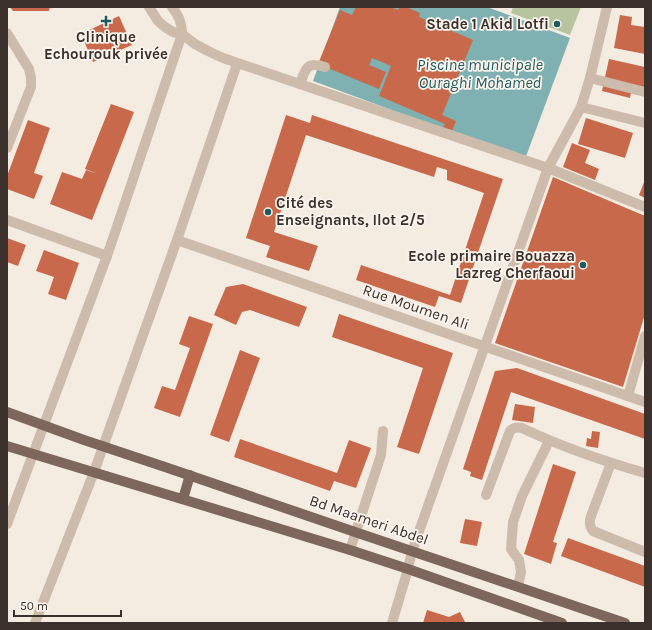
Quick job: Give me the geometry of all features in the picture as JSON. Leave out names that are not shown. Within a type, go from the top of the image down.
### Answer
[{"type":"main road","name":"Bd Maameri Abdel","points":[[7,412],[102,446],[625,623]]},
{"type":"main road","points":[[7,446],[32,455],[94,472],[350,550],[562,623]]},
{"type":"main road","points":[[183,499],[190,475]]},
{"type":"street","points":[[149,7],[158,21],[173,32],[182,34],[208,52],[237,64],[548,168],[645,206]]},
{"type":"street","points":[[7,524],[107,256],[182,34],[181,22],[172,7]]},
{"type":"street","points":[[392,623],[412,551],[548,168],[582,107],[607,7]]},
{"type":"street","points":[[7,33],[29,70],[31,87],[7,148]]},
{"type":"street","points":[[35,623],[94,472],[102,446],[178,240],[237,64]]},
{"type":"street","points":[[300,84],[305,70],[311,65],[325,67]]},
{"type":"street","points":[[590,78],[645,92]]},
{"type":"street","points":[[582,107],[645,123]]},
{"type":"street","points":[[7,220],[107,256]]},
{"type":"street","name":"Rue Moumen Ali","points":[[178,240],[645,402]]},
{"type":"street","points":[[628,396],[645,336]]},
{"type":"street","points":[[486,495],[510,430],[518,427],[550,441],[611,463],[645,473]]},
{"type":"street","points":[[350,550],[380,455],[383,431]]},
{"type":"street","points":[[518,586],[522,572],[519,560],[511,549],[513,522],[522,496],[550,441]]},
{"type":"street","points":[[611,463],[589,521],[590,527],[593,531],[599,534],[645,551]]},
{"type":"green space","name":"Stade 1 Akid Lotfi","points":[[513,7],[581,7],[570,35],[511,13]]},
{"type":"water","name":"Piscine municipale Ouraghi Mohamed","points":[[340,7],[487,7],[570,38],[525,159],[313,81]]},
{"type":"building","points":[[10,7],[50,7],[49,11],[13,11]]},
{"type":"building","points":[[356,7],[390,7],[398,10],[400,7],[406,7],[420,13],[419,17],[473,40],[442,115],[456,121],[452,131],[443,127],[445,124],[379,96],[391,66],[372,58],[369,65],[386,72],[379,89],[318,64],[340,10],[352,15]]},
{"type":"building","points":[[620,15],[632,17],[631,25],[645,27],[645,54],[614,48]]},
{"type":"building","points":[[119,16],[132,45],[93,62],[81,34]]},
{"type":"building","points":[[609,59],[645,67],[645,96],[631,93],[630,98],[602,91]]},
{"type":"building","points":[[111,104],[134,112],[92,220],[50,204],[62,172],[82,179],[86,170],[98,174],[85,169]]},
{"type":"building","name":"Cité des Enseignants, Ilot 2/5","points":[[286,115],[310,123],[312,115],[503,179],[461,303],[439,296],[435,307],[356,280],[361,265],[450,295],[484,193],[447,180],[447,170],[437,167],[434,177],[306,135],[274,232],[318,246],[309,271],[266,257],[270,246],[246,238]]},
{"type":"building","points":[[586,118],[633,133],[625,158],[578,144]]},
{"type":"building","points":[[28,120],[50,128],[34,173],[43,176],[34,199],[7,189],[7,176]]},
{"type":"building","points":[[572,143],[590,150],[585,163],[599,169],[595,180],[563,167]]},
{"type":"building","name":"Ecole primaire Bouazza Lazreg Cherfaoui","points":[[553,177],[645,216],[645,314],[623,387],[495,343]]},
{"type":"building","points":[[645,180],[645,198],[639,195]]},
{"type":"building","points":[[7,238],[26,245],[18,266],[7,262]]},
{"type":"building","points":[[44,250],[79,263],[66,300],[48,294],[54,277],[36,271]]},
{"type":"building","points":[[243,284],[307,307],[299,327],[250,310],[242,312],[236,325],[214,315],[226,287]]},
{"type":"building","points":[[339,314],[453,353],[419,454],[397,447],[423,368],[332,337]]},
{"type":"building","points":[[189,316],[213,324],[180,417],[154,408],[162,386],[175,390],[190,348],[179,344]]},
{"type":"building","points":[[240,350],[260,358],[229,442],[210,435]]},
{"type":"building","points":[[517,368],[645,414],[645,439],[511,392],[482,480],[470,476],[471,472],[463,469],[495,371]]},
{"type":"building","points":[[515,404],[535,407],[533,423],[512,420]]},
{"type":"building","points":[[592,431],[600,432],[598,448],[586,446],[587,438],[591,439]]},
{"type":"building","points":[[240,439],[337,473],[349,440],[371,448],[356,488],[334,481],[330,491],[234,457]]},
{"type":"building","points":[[553,464],[576,472],[553,542],[557,543],[551,564],[524,554]]},
{"type":"building","points":[[465,519],[482,522],[477,546],[460,543]]},
{"type":"building","points":[[568,538],[645,566],[645,587],[561,556]]},
{"type":"building","points":[[427,610],[449,617],[460,612],[465,622],[468,623],[423,623]]},
{"type":"place","name":"Clinique Echourouk privée","points":[[106,21]]},
{"type":"place","name":"Stade 1 Akid Lotfi","points":[[557,24]]},
{"type":"place","name":"Cité des Enseignants, Ilot 2/5","points":[[268,212]]},
{"type":"place","name":"Ecole primaire Bouazza Lazreg Cherfaoui","points":[[583,265]]}]
